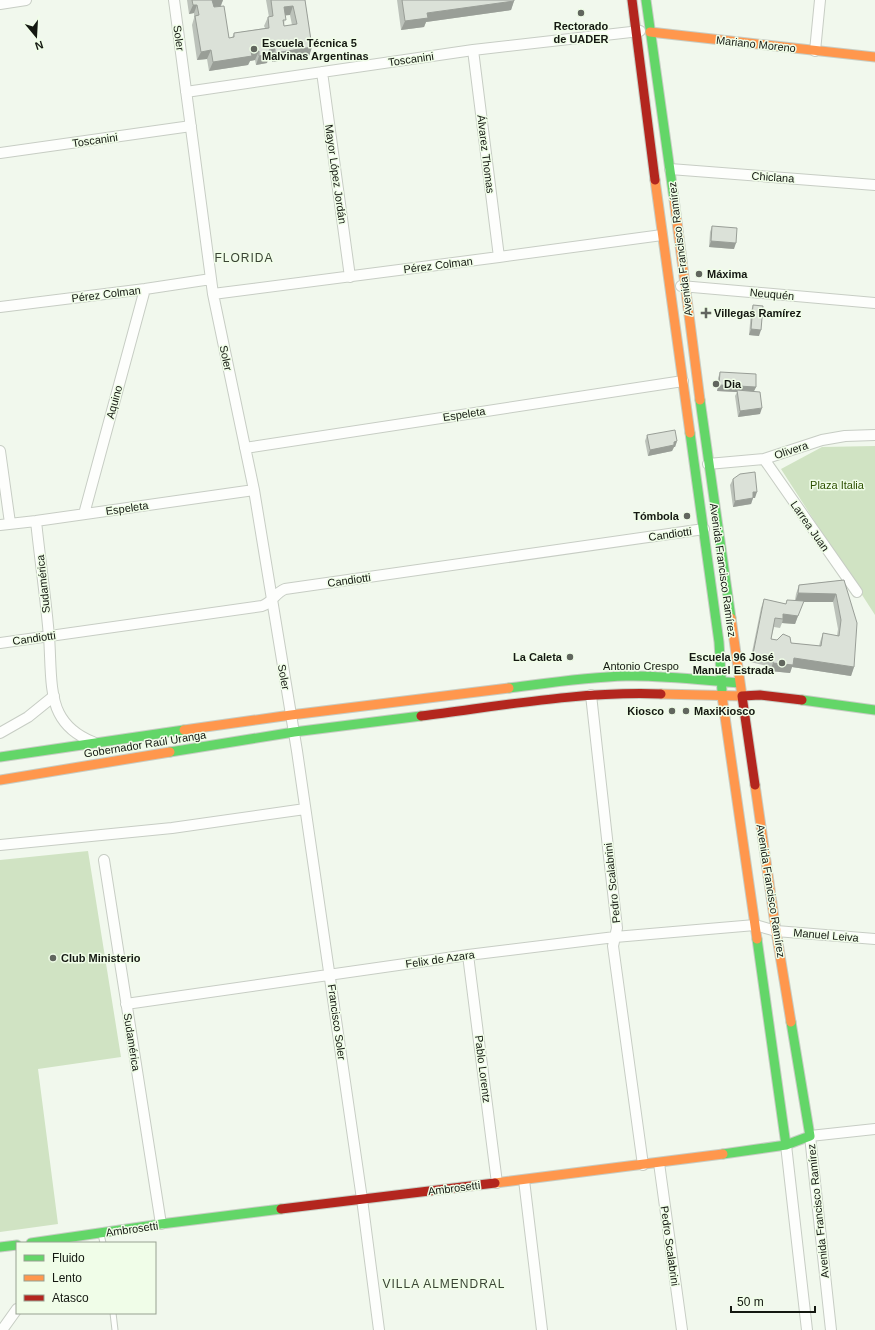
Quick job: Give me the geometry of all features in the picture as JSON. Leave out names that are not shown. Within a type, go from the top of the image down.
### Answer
[{"type":"main road","name":"Avenida Francisco Ramírez","points":[[632,0],[662,235],[684,381],[704,530],[718,642],[722,696],[786,1145]]},
{"type":"main road","name":"Avenida Francisco Ramírez","points":[[646,0],[739,683],[776,931],[810,1136]]},
{"type":"main road","name":"Mariano Moreno","points":[[650,32],[875,57]]},
{"type":"main road","name":"Antonio Crespo","points":[[291,715],[584,679],[624,676],[692,678],[739,683],[760,695]]},
{"type":"main road","points":[[294,732],[591,695],[636,693],[722,696],[760,695],[875,710]]},
{"type":"main road","name":"Gobernador Raúl Uranga","points":[[0,757],[99,744],[291,715]]},
{"type":"main road","name":"Gobernador Raúl Uranga","points":[[0,780],[294,732]]},
{"type":"main road","name":"Ambrosetti","points":[[46,1242],[60,1241],[161,1224],[659,1163],[786,1145],[810,1136]]},
{"type":"main road","points":[[0,1247],[16,1245]]},
{"type":"street","points":[[0,4],[26,0]]},
{"type":"street","name":"Soler","points":[[174,0],[213,294],[254,490],[291,715]]},
{"type":"street","points":[[815,51],[820,0]]},
{"type":"street","name":"Toscanini","points":[[186,92],[473,50],[637,31]]},
{"type":"street","name":"Mariano Moreno","points":[[637,31],[650,32]]},
{"type":"street","name":"Álvarez Thomas","points":[[473,50],[499,257]]},
{"type":"street","name":"Mayor López Jordán","points":[[322,72],[350,276]]},
{"type":"street","name":"Toscanini","points":[[0,153],[191,126]]},
{"type":"street","name":"Chiclana","points":[[670,169],[875,185]]},
{"type":"street","name":"Pérez Colman","points":[[213,294],[662,235]]},
{"type":"street","name":"Pérez Colman","points":[[0,307],[145,289],[211,279]]},
{"type":"street","name":"Neuquén","points":[[669,286],[684,286],[875,303]]},
{"type":"street","name":"Aquino","points":[[84,514],[145,289]]},
{"type":"street","name":"Espeleta","points":[[245,448],[684,381]]},
{"type":"street","name":"Olivera","points":[[708,464],[764,459],[822,440],[845,436],[875,435]]},
{"type":"street","points":[[0,452],[5,524]]},
{"type":"street","name":"Larrea Juan","points":[[764,459],[857,592]]},
{"type":"street","name":"Espeleta","points":[[5,524],[36,521],[254,490]]},
{"type":"street","name":"Sudamérica","points":[[36,521],[54,696],[59,713],[68,727],[82,738],[99,744]]},
{"type":"street","name":"Candiotti","points":[[0,643],[262,606],[284,589],[704,530]]},
{"type":"street","name":"Pedro Scalabrini","points":[[591,695],[617,928],[613,946],[643,1165]]},
{"type":"street","points":[[0,733],[28,717],[54,696]]},
{"type":"street","name":"Francisco Soler","points":[[291,715],[330,975],[379,1330]]},
{"type":"street","points":[[0,846],[172,828],[305,809]]},
{"type":"street","name":"Sudamérica","points":[[104,860],[161,1224]]},
{"type":"street","name":"Felix de Azara","points":[[126,1004],[468,955],[615,937],[755,925]]},
{"type":"street","name":"Manuel Leiva","points":[[755,925],[776,931],[875,939]]},
{"type":"street","name":"Pablo Lorentz","points":[[468,955],[497,1183]]},
{"type":"street","name":"Ambrosetti","points":[[810,1136],[875,1129]]},
{"type":"street","name":"Avenida Francisco Ramírez","points":[[810,1136],[831,1330]]},
{"type":"street","name":"Avenida Francisco Ramírez","points":[[786,1145],[808,1330]]},
{"type":"street","name":"Pedro Scalabrini","points":[[659,1163],[682,1330]]},
{"type":"street","points":[[524,1180],[542,1330]]},
{"type":"street","points":[[2,1330],[16,1310]]},
{"type":"lane","points":[[101,1233],[103,1242]]},
{"type":"lane","points":[[113,1314],[115,1330]]},
{"type":"green space","name":"Plaza Italia","points":[[875,446],[875,615],[781,469],[822,447]]},
{"type":"green space","name":"Club Ministerio","points":[[88,851],[121,1057],[38,1069],[58,1224],[0,1232],[0,860]]},
{"type":"building","points":[[192,0],[212,0],[214,7],[224,6],[229,38],[234,37],[234,33],[269,28],[268,17],[273,16],[271,0],[305,0],[312,47],[275,53],[275,49],[269,50],[270,54],[259,56],[259,51],[251,52],[252,56],[213,62],[211,50],[201,52],[195,16],[199,15],[197,5],[193,5]],"holes":[[[293,6],[297,24],[284,26],[283,20],[286,20],[284,7]]]},
{"type":"building","points":[[402,0],[514,1],[427,13],[428,18],[405,21]]},
{"type":"building","points":[[712,226],[737,228],[736,243],[711,241]]},
{"type":"building","points":[[753,305],[763,306],[761,330],[751,329]]},
{"type":"building","points":[[720,372],[756,374],[756,387],[719,385]]},
{"type":"building","points":[[737,390],[760,392],[762,408],[740,411]]},
{"type":"building","points":[[675,430],[677,441],[674,442],[674,445],[650,450],[647,435]]},
{"type":"building","points":[[755,472],[757,492],[753,492],[753,498],[735,501],[733,479],[740,474]]},
{"type":"building","points":[[844,580],[857,623],[854,667],[794,658],[793,665],[773,663],[774,658],[753,654],[764,599],[786,604],[787,600],[804,601],[798,616],[783,614],[783,619],[775,618],[771,639],[777,640],[783,634],[790,637],[791,643],[821,646],[823,633],[839,636],[841,620],[836,594],[798,593],[799,585]]},
{"type":"traffic: fast","points":[[646,0],[674,199]]},
{"type":"traffic: fast","points":[[700,400],[731,618]]},
{"type":"traffic: fast","points":[[690,433],[719,642],[722,692]]},
{"type":"traffic: fast","points":[[509,688],[582,679],[626,676],[668,677],[739,683]]},
{"type":"traffic: fast","points":[[802,700],[875,710]]},
{"type":"traffic: fast","points":[[170,752],[294,732],[421,716]]},
{"type":"traffic: fast","points":[[0,757],[184,730]]},
{"type":"traffic: fast","points":[[757,939],[786,1145]]},
{"type":"traffic: fast","points":[[723,1154],[786,1145],[810,1136],[791,1022]]},
{"type":"traffic: fast","points":[[38,1242],[161,1224],[281,1209]]},
{"type":"traffic: fast","points":[[0,1247],[16,1245]]},
{"type":"traffic: slow","points":[[650,32],[875,57]]},
{"type":"traffic: slow","points":[[655,180],[690,433]]},
{"type":"traffic: slow","points":[[674,199],[700,400]]},
{"type":"traffic: slow","points":[[661,694],[742,696],[731,618]]},
{"type":"traffic: slow","points":[[184,730],[509,688]]},
{"type":"traffic: slow","points":[[722,696],[757,939]]},
{"type":"traffic: slow","points":[[0,780],[170,752]]},
{"type":"traffic: slow","points":[[755,785],[791,1022]]},
{"type":"traffic: slow","points":[[495,1183],[723,1154]]},
{"type":"traffic: jam","points":[[632,0],[655,180]]},
{"type":"traffic: jam","points":[[421,716],[571,697],[661,694]]},
{"type":"traffic: jam","points":[[755,785],[742,696],[760,695],[802,700]]},
{"type":"traffic: jam","points":[[281,1209],[495,1183]]},
{"type":"place","name":"Rectorado de UADER","points":[[581,13]]},
{"type":"place","name":"Escuela Técnica 5 Malvinas Argentinas","points":[[254,49]]},
{"type":"place","name":"Máxima","points":[[699,274]]},
{"type":"place","name":"Villegas Ramírez","points":[[706,313]]},
{"type":"place","name":"Dia","points":[[716,384]]},
{"type":"place","name":"Tómbola","points":[[687,516]]},
{"type":"place","name":"La Caleta","points":[[570,657]]},
{"type":"place","name":"Escuela 96 José Manuel Estrada","points":[[782,663]]},
{"type":"place","name":"Kiosco","points":[[672,711]]},
{"type":"place","name":"MaxiKiosco","points":[[686,711]]},
{"type":"place","name":"Club Ministerio","points":[[53,958]]},
{"type":"district","name":"FLORIDA","points":[[244,258]]},
{"type":"district","name":"VILLA ALMENDRAL","points":[[444,1284]]}]
